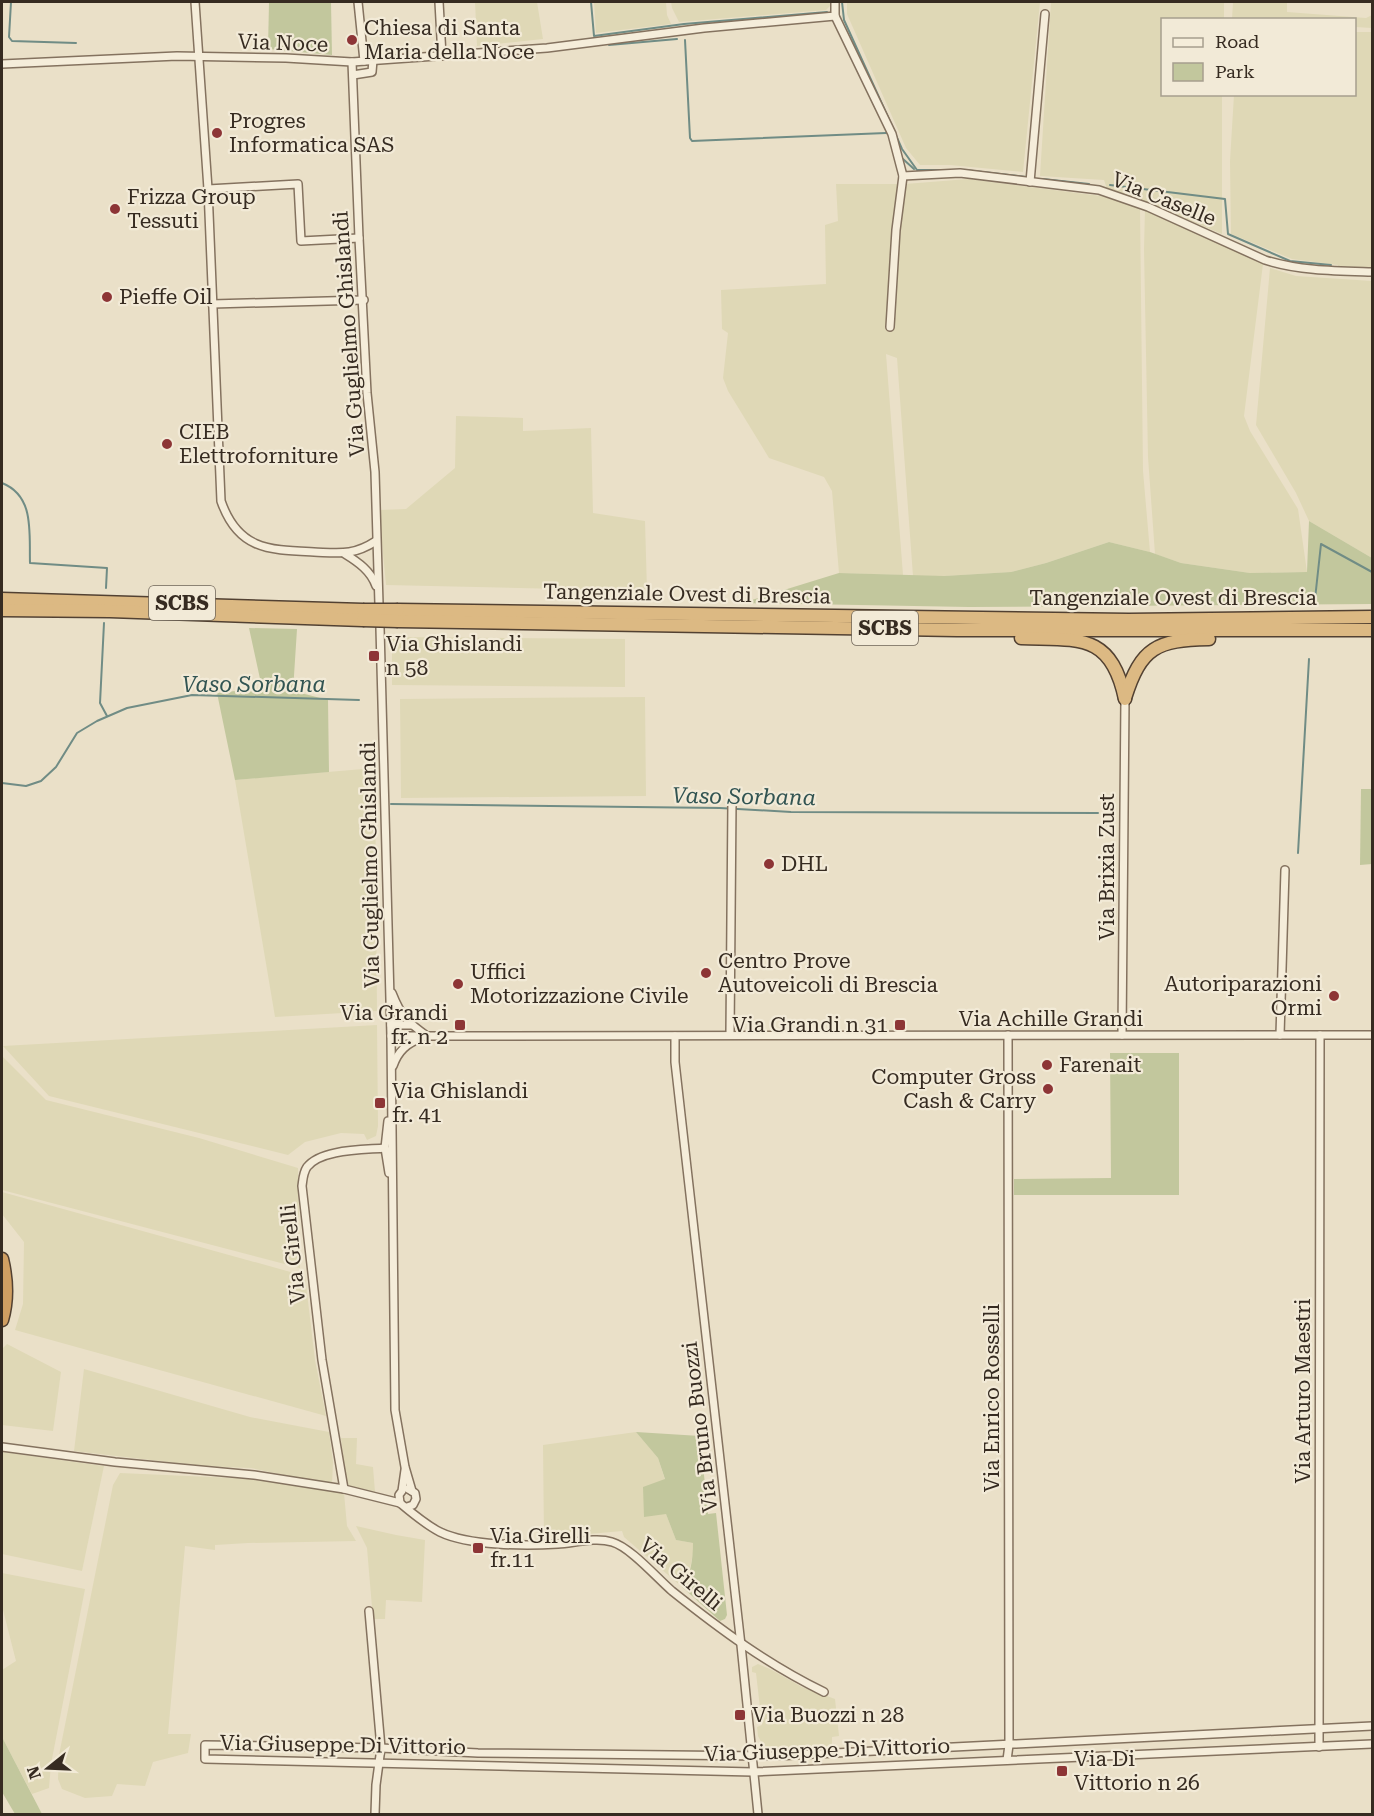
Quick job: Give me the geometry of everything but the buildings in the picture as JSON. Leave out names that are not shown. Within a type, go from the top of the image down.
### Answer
[{"type":"highway","name":"Tangenziale Ovest di Brescia","points":[[2,598],[363,615]]},
{"type":"highway","name":"Tangenziale Ovest di Brescia","points":[[2,610],[1130,620],[1372,617]]},
{"type":"highway","name":"Tangenziale Ovest di Brescia","points":[[398,615],[957,630],[1372,630]]},
{"type":"highway","points":[[957,630],[984,636],[1082,642],[1098,648],[1115,665],[1121,679],[1125,699]]},
{"type":"highway","points":[[1125,699],[1138,664],[1146,654],[1158,646],[1176,641],[1236,638],[1274,630]]},
{"type":"highway","points":[[2,1259],[7,1290],[2,1320]]},
{"type":"street","points":[[195,2],[208,189],[219,489],[225,512],[233,527],[257,545],[273,550],[345,554],[364,550],[376,542]]},
{"type":"street","points":[[358,2],[364,61]]},
{"type":"street","points":[[439,2],[442,56]]},
{"type":"street","points":[[835,2],[835,16],[892,134],[903,176],[896,230],[890,327]]},
{"type":"street","points":[[1030,182],[1045,14]]},
{"type":"street","name":"Via Noce","points":[[2,63],[198,57],[286,58],[352,62],[567,46],[704,28],[835,16]]},
{"type":"street","points":[[353,75],[372,72],[373,60]]},
{"type":"street","name":"Via Guglielmo Ghislandi","points":[[352,62],[367,393],[375,472],[379,604]]},
{"type":"street","name":"Via Caselle","points":[[903,176],[960,173],[1099,190],[1138,203],[1283,266],[1308,270],[1372,272]]},
{"type":"street","points":[[208,189],[298,184],[301,241],[359,238]]},
{"type":"street","points":[[212,304],[364,300]]},
{"type":"street","points":[[345,554],[366,569],[374,579],[379,594]]},
{"type":"street","name":"Via Guglielmo Ghislandi","points":[[380,628],[391,1025],[395,1410],[405,1467],[412,1491]]},
{"type":"street","name":"Via Brixia Zust","points":[[1122,1035],[1125,699]]},
{"type":"street","points":[[730,1035],[732,801]]},
{"type":"street","points":[[1280,1035],[1285,870]]},
{"type":"street","points":[[390,988],[400,1013],[411,1025],[428,1036]]},
{"type":"street","points":[[391,1025],[411,1025]]},
{"type":"street","name":"Via Enrico Rosselli","points":[[1007,1760],[1009,1745],[1008,1035]]},
{"type":"street","name":"Via Arturo Maestri","points":[[1318,1747],[1320,1035]]},
{"type":"street","name":"Via Achille Grandi","points":[[391,1036],[1372,1035]]},
{"type":"street","name":"Via Achille Grandi","points":[[391,1071],[397,1054],[408,1044],[428,1036]]},
{"type":"street","name":"Via Bruno Buozzi","points":[[675,1036],[675,1062],[758,1815]]},
{"type":"street","name":"Via Guglielmo Ghislandi","points":[[391,1101],[385,1148],[393,1194]]},
{"type":"street","name":"Via Guglielmo Ghislandi","points":[[385,1148],[392,1160]]},
{"type":"street","name":"Via Girelli","points":[[344,1489],[321,1360],[302,1186],[303,1175],[312,1162],[325,1156],[339,1152],[385,1148]]},
{"type":"street","name":"Via Girelli","points":[[2,1447],[115,1462],[254,1475],[344,1489],[403,1505],[441,1532],[478,1543],[554,1544],[610,1541],[620,1545],[670,1589],[741,1645],[787,1674],[824,1692]]},
{"type":"street","name":"Via Guglielmo Ghislandi","points":[[402,1491],[405,1467]]},
{"type":"street","points":[[416,1502],[403,1505],[399,1495],[402,1491],[409,1489],[412,1491],[419,1510],[430,1526]]},
{"type":"street","points":[[369,1611],[381,1748],[375,1815]]},
{"type":"street","name":"Via Giuseppe Di Vittorio","points":[[1372,1726],[1009,1745],[752,1755],[478,1753],[381,1748],[205,1745],[205,1759],[753,1772],[1372,1744]]},
{"type":"shaded area","points":[[475,2],[537,2],[543,39],[477,46]]},
{"type":"shaded area","points":[[594,2],[666,2],[667,15],[671,24],[596,33]]},
{"type":"shaded area","points":[[671,2],[830,2],[830,6],[826,10],[679,22]]},
{"type":"shaded area","points":[[847,2],[1040,2],[1023,172],[950,165],[920,165],[906,148],[847,14]]},
{"type":"shaded area","points":[[1051,2],[1224,2],[1224,18],[1161,18],[1161,96],[1222,96],[1222,234],[1107,189],[1104,180],[1040,176]]},
{"type":"shaded area","points":[[1233,2],[1287,2],[1287,12],[1366,18],[1372,15],[1372,28],[1356,27],[1356,18],[1232,18]]},
{"type":"shaded area","points":[[1356,32],[1372,32],[1372,270],[1338,269],[1338,265],[1292,259],[1231,234],[1230,161],[1234,96],[1356,96]]},
{"type":"shaded area","points":[[968,179],[1101,196],[1140,208],[1143,471],[1150,552],[1109,542],[1011,572],[913,576],[897,358],[886,354],[903,575],[839,573],[832,491],[824,477],[769,458],[728,391],[723,378],[728,333],[722,329],[721,290],[826,284],[825,225],[838,221],[836,184],[905,184]]},
{"type":"shaded area","points":[[1145,209],[1263,264],[1244,416],[1250,431],[1298,509],[1307,572],[1250,573],[1181,563],[1155,554],[1148,457]]},
{"type":"shaded area","points":[[1270,268],[1296,276],[1372,281],[1372,558],[1309,521],[1296,493],[1256,425]]},
{"type":"shaded area","points":[[456,416],[523,418],[523,431],[591,428],[593,513],[645,521],[647,591],[386,585],[379,510],[406,509],[455,468]]},
{"type":"shaded area","points":[[392,637],[625,639],[625,687],[392,685]]},
{"type":"shaded area","points":[[645,697],[646,796],[401,798],[400,699]]},
{"type":"shaded area","points":[[375,768],[377,1011],[275,1017],[235,780]]},
{"type":"shaded area","points":[[377,1025],[378,1126],[376,1136],[367,1140],[364,1134],[341,1133],[305,1142],[288,1155],[49,1096],[3,1046]]},
{"type":"shaded area","points":[[2,1056],[46,1100],[199,1138],[298,1168],[300,1268],[2,1190]]},
{"type":"shaded area","points":[[2,1192],[305,1276],[315,1360],[326,1416],[15,1330],[23,1304],[24,1242],[2,1214]]},
{"type":"shaded area","points":[[7,1344],[61,1372],[53,1431],[2,1425],[2,1349]]},
{"type":"shaded area","points":[[84,1369],[250,1417],[329,1432],[333,1462],[332,1485],[251,1468],[202,1466],[74,1451]]},
{"type":"shaded area","points":[[636,1432],[658,1458],[665,1480],[666,1514],[676,1540],[693,1543],[687,1581],[682,1587],[624,1537],[622,1531],[544,1538],[543,1445]]},
{"type":"shaded area","points":[[341,1438],[357,1438],[356,1464],[373,1467],[375,1492],[346,1485]]},
{"type":"shaded area","points":[[2,1452],[104,1466],[82,1571],[2,1554]]},
{"type":"shaded area","points":[[120,1473],[257,1479],[344,1493],[347,1526],[356,1541],[215,1545],[215,1550],[185,1546],[168,1734],[191,1734],[188,1753],[153,1762],[145,1786],[117,1784],[112,1796],[85,1798],[62,1789],[58,1779],[59,1755],[113,1485]]},
{"type":"shaded area","points":[[356,1526],[425,1540],[422,1602],[386,1600],[385,1619],[373,1619],[367,1548]]},
{"type":"shaded area","points":[[2,1573],[85,1589],[51,1764],[49,1788],[32,1794],[2,1737],[2,1670],[16,1661],[2,1606]]},
{"type":"shaded area","points":[[758,1664],[802,1687],[835,1699],[839,1736],[832,1737],[832,1746],[770,1749],[764,1747],[758,1736],[757,1727],[762,1725],[756,1673],[752,1672],[752,1667]]},
{"type":"green space","points":[[269,2],[331,2],[332,55],[268,49]]},
{"type":"green space","points":[[1309,521],[1372,558],[1372,604],[969,607],[742,603],[839,573],[944,576],[1011,572],[1109,542],[1150,552],[1181,563],[1250,573],[1307,572]]},
{"type":"green space","points":[[249,628],[297,629],[293,691],[328,700],[329,772],[235,780],[217,693],[262,688]]},
{"type":"green space","points":[[1361,789],[1372,789],[1372,864],[1360,865]]},
{"type":"green space","points":[[1110,1053],[1179,1053],[1179,1195],[1014,1195],[1014,1179],[1111,1178]]},
{"type":"green space","points":[[636,1432],[700,1436],[708,1514],[716,1513],[727,1615],[725,1619],[720,1621],[682,1587],[688,1578],[691,1566],[693,1543],[676,1540],[666,1514],[644,1517],[643,1487],[665,1479],[658,1458]]},
{"type":"green space","points":[[2,1737],[42,1814],[15,1814],[2,1792]]},
{"type":"waterway","points":[[11,2],[9,37],[12,41],[76,43]]},
{"type":"waterway","points":[[591,2],[594,36],[684,24],[827,12]]},
{"type":"waterway","points":[[842,2],[844,20],[892,126]]},
{"type":"waterway","points":[[609,45],[677,39]]},
{"type":"waterway","points":[[685,40],[692,141],[886,133]]},
{"type":"waterway","points":[[894,131],[902,149],[917,170],[953,170]]},
{"type":"waterway","points":[[903,159],[914,169]]},
{"type":"waterway","points":[[965,170],[1026,177]]},
{"type":"waterway","points":[[1043,179],[1089,184]]},
{"type":"waterway","points":[[1110,185],[1225,199],[1228,234],[1290,261],[1331,265]]},
{"type":"waterway","points":[[2,483],[13,489],[25,506],[29,528],[30,563],[107,568],[106,588]]},
{"type":"waterway","points":[[1315,599],[1321,544],[1372,572]]},
{"type":"waterway","points":[[104,623],[100,703],[107,716]]},
{"type":"waterway","points":[[1298,853],[1309,659]]},
{"type":"waterway","name":"Vaso Sorbana","points":[[2,783],[26,786],[41,781],[56,767],[77,733],[127,708],[192,695],[359,700]]},
{"type":"waterway","name":"Vaso Sorbana","points":[[391,804],[720,808],[791,812],[1098,813]]},
{"type":"place","name":"Chiesa di Santa Maria della Noce","points":[[352,40]]},
{"type":"place","name":"Progres Informatica SAS","points":[[217,133]]},
{"type":"place","name":"Frizza Group Tessuti","points":[[115,209]]},
{"type":"place","name":"Pieffe Oil","points":[[107,297]]},
{"type":"place","name":"CIEB Elettroforniture","points":[[167,444]]},
{"type":"place","name":"Via Ghislandi n 58","points":[[374,656]]},
{"type":"place","name":"DHL","points":[[769,864]]},
{"type":"place","name":"Centro Prove Autoveicoli di Brescia","points":[[706,973]]},
{"type":"place","name":"Uffici Motorizzazione Civile","points":[[458,984]]},
{"type":"place","name":"Autoriparazioni Ormi","points":[[1334,996]]},
{"type":"place","name":"Via Grandi fr. n 2","points":[[460,1025]]},
{"type":"place","name":"Via Grandi n 31","points":[[900,1025]]},
{"type":"place","name":"Farenait","points":[[1047,1065]]},
{"type":"place","name":"Computer Gross Cash & Carry","points":[[1048,1089]]},
{"type":"place","name":"Via Ghislandi fr. 41","points":[[380,1103]]},
{"type":"place","name":"Via Girelli fr.11","points":[[478,1548]]},
{"type":"place","name":"Via Buozzi n 28","points":[[740,1715]]},
{"type":"place","name":"Via Di Vittorio n 26","points":[[1062,1771]]}]
